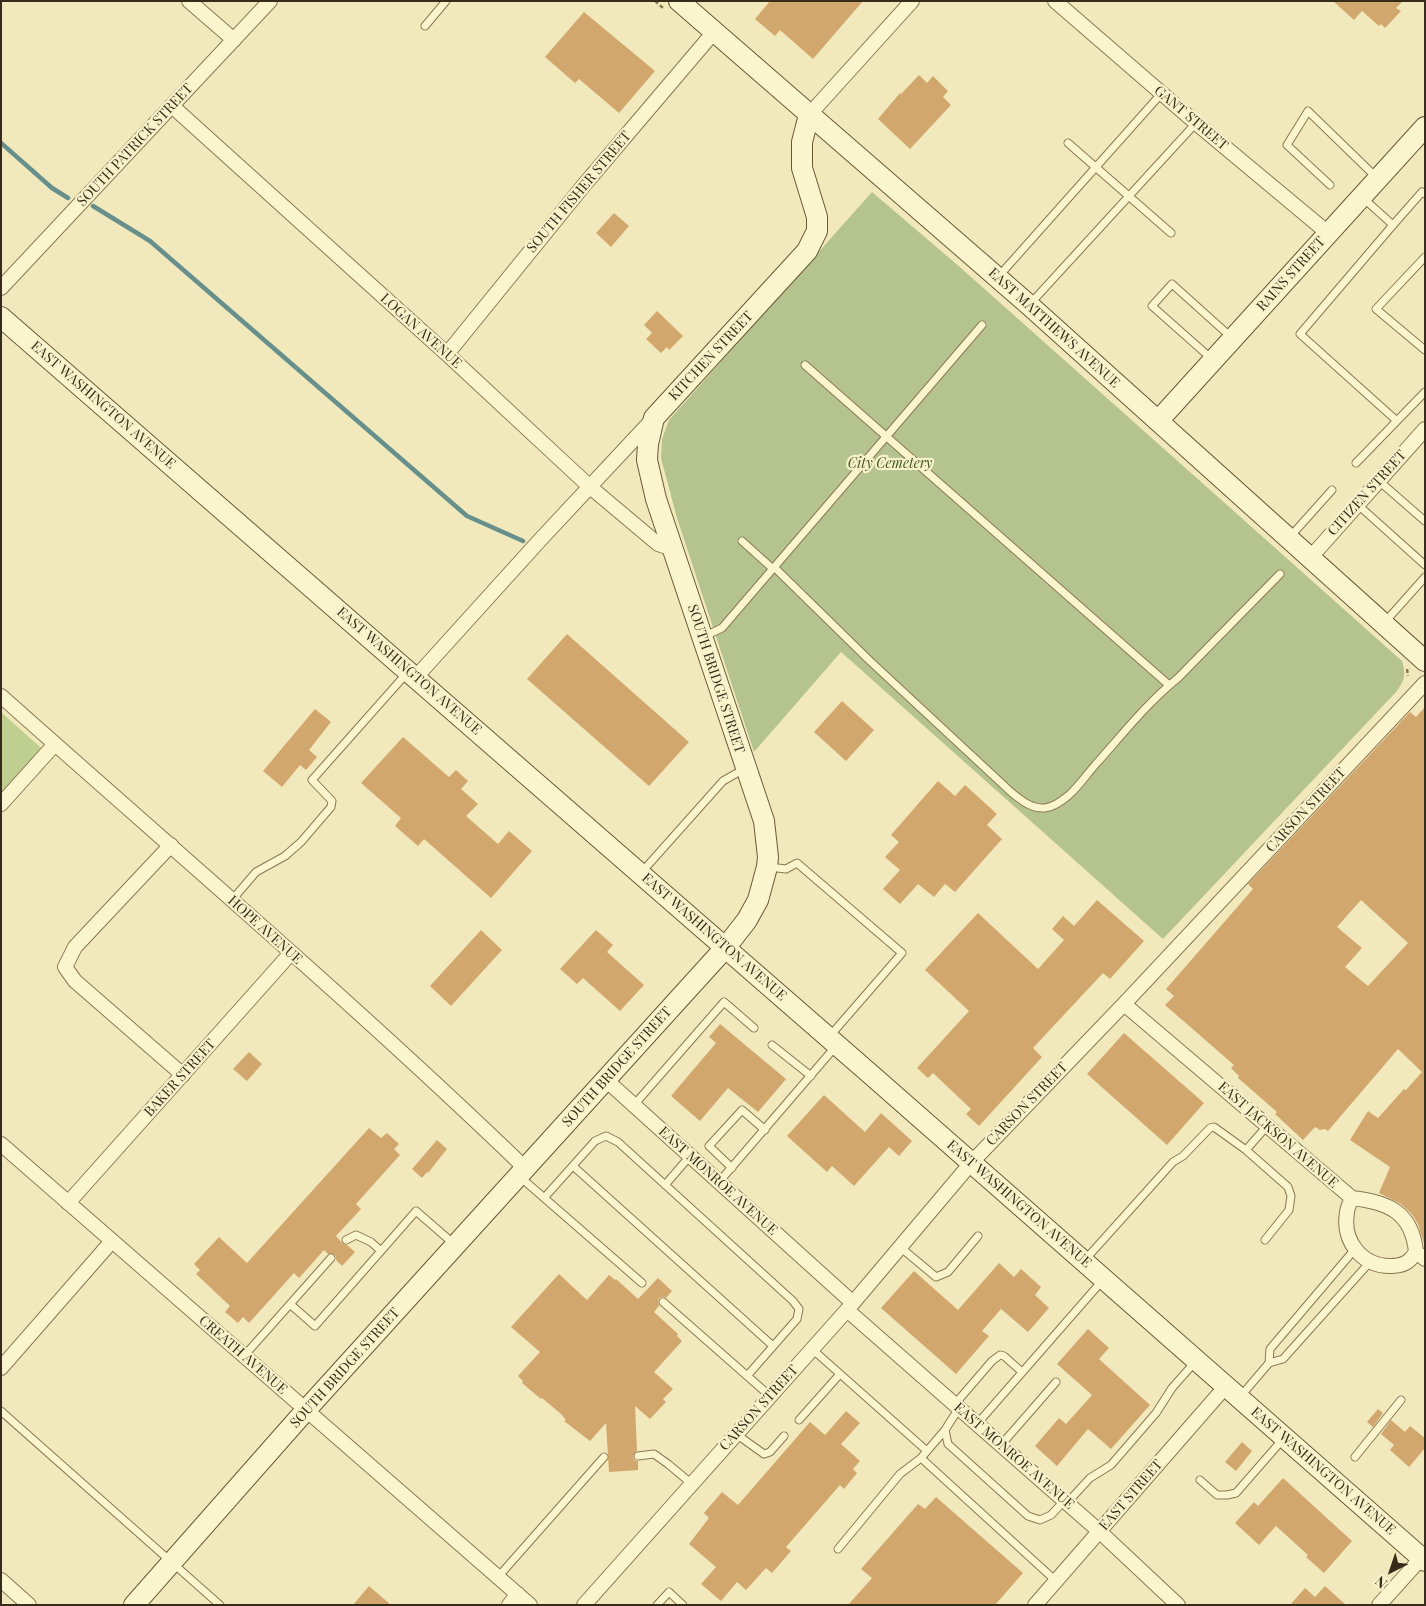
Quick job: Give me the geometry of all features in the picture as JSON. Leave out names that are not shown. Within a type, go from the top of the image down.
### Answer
[{"type":"street","points":[[189,1],[234,40]]},
{"type":"street","name":"SOUTH PATRICK STREET","points":[[1,288],[270,1]]},
{"type":"street","name":"EAST MATTHEWS AVENUE","points":[[678,1],[1029,304],[1425,661]]},
{"type":"street","name":"KITCHEN STREET","points":[[412,674],[654,418],[807,250],[817,231],[817,217],[813,198],[802,168],[802,142],[809,114],[912,1]]},
{"type":"street","name":"GANT STREET","points":[[1055,1],[1196,124],[1328,233]]},
{"type":"street","name":"SOUTH FISHER STREET","points":[[447,354],[584,185],[714,32]]},
{"type":"street","name":"LOGAN AVENUE","points":[[172,106],[590,486],[658,544],[673,549]]},
{"type":"street","name":"RAINS STREET","points":[[1158,421],[1425,127]]},
{"type":"street","name":"EAST WASHINGTON AVENUE","points":[[1,317],[726,947],[1284,1437],[1424,1557]]},
{"type":"street","name":"SOUTH BRIDGE STREET","points":[[134,1605],[306,1410],[726,947],[747,920],[758,900],[768,857],[764,821],[656,499],[647,460],[648,444],[654,418]]},
{"type":"street","name":"CITIZEN STREET","points":[[1310,558],[1425,429]]},
{"type":"street","name":"CARSON STREET","points":[[584,1605],[850,1306],[972,1162],[1124,1004],[1425,683]]},
{"type":"street","name":"HOPE AVENUE","points":[[1,696],[171,845],[470,1114],[522,1172]]},
{"type":"street","points":[[1,804],[55,744]]},
{"type":"street","points":[[171,845],[75,947],[65,967],[75,981],[183,1075]]},
{"type":"street","name":"BAKER STREET","points":[[68,1203],[292,953]]},
{"type":"street","name":"EAST JACKSON AVENUE","points":[[1124,1004],[1352,1198],[1384,1204],[1396,1211],[1408,1224],[1420,1256]]},
{"type":"street","name":"EAST MONROE AVENUE","points":[[606,1080],[719,1182],[957,1406],[1066,1502],[1178,1605]]},
{"type":"street","name":"CREATH AVENUE","points":[[1,1144],[498,1577],[513,1599],[530,1605]]},
{"type":"street","points":[[1352,1198],[1346,1214],[1347,1230],[1355,1249],[1361,1257],[1382,1266],[1403,1265],[1420,1256]]},
{"type":"street","points":[[1,1368],[112,1241]]},
{"type":"street","name":"EAST STREET","points":[[1035,1605],[1099,1532],[1233,1392]]},
{"type":"street","points":[[1379,1605],[1424,1557]]},
{"type":"street","points":[[1,1580],[29,1605]]},
{"type":"lane","points":[[425,26],[446,1]]},
{"type":"lane","points":[[998,277],[1162,94]]},
{"type":"lane","points":[[1330,185],[1287,145],[1308,111],[1378,179]]},
{"type":"lane","points":[[1029,304],[1196,124]]},
{"type":"lane","points":[[1068,143],[1171,233]]},
{"type":"lane","points":[[1397,421],[1300,334],[1422,192],[1425,194]]},
{"type":"lane","points":[[1361,197],[1393,225]]},
{"type":"lane","points":[[1425,257],[1376,309],[1425,350]]},
{"type":"lane","points":[[1213,360],[1152,306],[1172,284],[1233,338]]},
{"type":"lane","points":[[703,638],[722,628],[982,325]]},
{"type":"lane","points":[[805,365],[1169,685]]},
{"type":"lane","points":[[1356,463],[1425,392]]},
{"type":"lane","points":[[1379,481],[1425,521]]},
{"type":"lane","points":[[1288,538],[1332,490]]},
{"type":"lane","points":[[1357,504],[1425,565]]},
{"type":"lane","points":[[742,540],[1024,803],[1036,808],[1046,808],[1057,804],[1069,795],[1122,734],[1280,574]]},
{"type":"lane","points":[[1384,624],[1425,577]]},
{"type":"lane","points":[[232,900],[256,872],[285,856],[301,842],[331,808],[332,801],[312,780],[412,674]]},
{"type":"lane","points":[[641,874],[723,782],[746,768]]},
{"type":"lane","points":[[719,1182],[811,1076],[833,1041],[902,953],[797,863],[786,869],[767,867]]},
{"type":"lane","points":[[634,1105],[724,1002],[754,1028]]},
{"type":"lane","points":[[772,1045],[811,1076]]},
{"type":"lane","points":[[732,1168],[709,1146],[742,1110],[765,1130]]},
{"type":"lane","points":[[1246,1150],[1267,1126]]},
{"type":"lane","points":[[1084,1261],[1173,1162],[1183,1156],[1210,1128],[1214,1127],[1246,1150],[1288,1187],[1291,1196],[1289,1210],[1265,1240]]},
{"type":"lane","points":[[544,1198],[595,1141],[606,1136],[618,1142],[793,1301],[799,1310],[797,1319],[747,1376]]},
{"type":"lane","points":[[666,1185],[690,1156]]},
{"type":"lane","points":[[573,1166],[773,1346]]},
{"type":"lane","points":[[522,1172],[544,1198],[642,1283]]},
{"type":"lane","points":[[290,1304],[315,1326],[416,1211],[456,1245]]},
{"type":"lane","points":[[346,1240],[356,1235],[371,1242],[381,1252]]},
{"type":"lane","points":[[900,1247],[936,1277],[948,1272],[978,1236]]},
{"type":"lane","points":[[1269,1363],[1270,1349],[1355,1249]]},
{"type":"lane","points":[[244,1356],[331,1258]]},
{"type":"lane","points":[[1233,1392],[1269,1363],[1283,1359],[1370,1262]]},
{"type":"lane","points":[[977,1424],[1104,1278]]},
{"type":"lane","points":[[663,1302],[770,1396]]},
{"type":"lane","points":[[812,1349],[927,1451]]},
{"type":"lane","points":[[838,1549],[900,1474],[921,1458],[945,1430],[957,1406],[992,1361],[1000,1355],[1004,1356],[1022,1372]]},
{"type":"lane","points":[[945,1430],[948,1444],[1028,1516],[1040,1520],[1051,1516],[1090,1478],[1111,1466],[1156,1413],[1172,1388],[1196,1360]]},
{"type":"lane","points":[[799,1420],[840,1374]]},
{"type":"lane","points":[[1001,1445],[1056,1382]]},
{"type":"lane","points":[[1355,1457],[1400,1400]]},
{"type":"lane","points":[[1,1411],[220,1605]]},
{"type":"lane","points":[[736,1434],[764,1454],[770,1452],[784,1436]]},
{"type":"lane","points":[[1200,1480],[1217,1495],[1236,1493],[1284,1437]]},
{"type":"lane","points":[[638,1456],[654,1454],[692,1484]]},
{"type":"lane","points":[[498,1577],[604,1457]]},
{"type":"lane","points":[[921,1458],[1056,1581]]},
{"type":"lane","points":[[657,1605],[668,1592],[683,1605]]},
{"type":"green space","name":"City Cemetery","points":[[872,192],[961,268],[1402,661],[1404,677],[1396,692],[1163,939],[841,652],[754,752],[677,518],[661,458],[662,439],[669,420]]},
{"type":"green space","points":[[1,712],[41,748],[1,792]]},
{"type":"building","points":[[770,1],[863,1],[813,59],[780,30],[775,36],[755,19]]},
{"type":"building","points":[[1333,1],[1403,1],[1396,8],[1401,11],[1385,28],[1381,24],[1379,26],[1362,11],[1354,20]]},
{"type":"building","points":[[584,12],[655,71],[619,113],[579,79],[575,83],[545,57]]},
{"type":"building","points":[[919,75],[927,83],[933,76],[948,91],[943,97],[951,105],[910,149],[878,119],[900,93]]},
{"type":"building","points":[[614,213],[629,226],[611,247],[596,233]]},
{"type":"building","points":[[657,311],[683,336],[669,350],[667,347],[661,353],[646,339],[652,333],[644,325]]},
{"type":"building","points":[[567,634],[689,742],[649,786],[527,679]]},
{"type":"building","points":[[842,701],[874,730],[846,761],[814,732]]},
{"type":"building","points":[[1425,707],[1425,1247],[1418,1224],[1411,1213],[1401,1204],[1379,1193],[1390,1167],[1350,1140],[1368,1111],[1378,1118],[1422,1072],[1398,1049],[1328,1131],[1315,1127],[1303,1140],[1275,1114],[1277,1112],[1238,1078],[1239,1076],[1231,1068],[1234,1065],[1165,1005],[1174,996],[1166,989],[1253,889],[1248,884],[1410,712],[1416,717]],"holes":[[[1361,900],[1408,943],[1368,986],[1345,967],[1362,948],[1337,927]]]},
{"type":"building","points":[[315,709],[331,722],[309,750],[317,757],[306,770],[300,765],[282,787],[263,771]]},
{"type":"building","points":[[403,737],[449,777],[456,770],[468,781],[461,789],[478,804],[466,816],[498,844],[509,831],[532,851],[491,898],[424,839],[418,846],[395,826],[401,818],[361,783]]},
{"type":"building","points":[[938,781],[955,796],[965,785],[997,814],[987,825],[1002,839],[955,892],[945,884],[934,897],[918,884],[900,904],[883,889],[900,870],[885,857],[899,842],[891,835]]},
{"type":"building","points":[[1097,900],[1144,941],[1110,979],[1103,973],[1033,1048],[1042,1057],[979,1126],[966,1114],[971,1109],[933,1073],[928,1078],[917,1068],[969,1011],[925,970],[978,913],[1038,969],[1064,940],[1052,929],[1063,916],[1074,926]]},
{"type":"building","points":[[481,930],[502,950],[451,1006],[430,986]]},
{"type":"building","points":[[596,930],[613,945],[607,952],[644,985],[620,1011],[583,978],[577,984],[560,969]]},
{"type":"building","points":[[720,1024],[786,1079],[758,1112],[728,1088],[700,1121],[671,1096],[716,1043],[709,1037]]},
{"type":"building","points":[[1124,1033],[1204,1103],[1167,1145],[1087,1074]]},
{"type":"building","points":[[249,1052],[262,1064],[247,1081],[233,1069]]},
{"type":"building","points":[[824,1095],[865,1132],[881,1113],[912,1141],[899,1156],[889,1147],[854,1186],[832,1166],[827,1172],[787,1136]]},
{"type":"building","points":[[369,1128],[381,1138],[387,1133],[399,1144],[394,1149],[400,1155],[356,1204],[361,1209],[336,1236],[343,1244],[355,1252],[342,1266],[336,1260],[334,1254],[328,1254],[324,1250],[299,1278],[294,1273],[249,1323],[243,1317],[238,1323],[225,1312],[230,1306],[196,1274],[200,1270],[194,1264],[219,1237],[247,1263]]},
{"type":"building","points":[[437,1140],[447,1149],[422,1178],[412,1169]]},
{"type":"building","points":[[999,1263],[1014,1277],[1021,1269],[1041,1287],[1035,1295],[1049,1308],[1028,1332],[1001,1309],[982,1331],[989,1336],[956,1374],[881,1308],[914,1271],[958,1310]]},
{"type":"building","points":[[559,1274],[587,1300],[609,1275],[638,1299],[658,1278],[672,1291],[666,1298],[659,1298],[659,1306],[654,1312],[678,1334],[677,1336],[682,1341],[654,1372],[673,1389],[663,1399],[666,1402],[650,1419],[635,1406],[637,1451],[633,1456],[634,1460],[638,1461],[638,1470],[609,1472],[606,1423],[590,1441],[564,1421],[566,1420],[561,1414],[522,1383],[523,1381],[518,1376],[540,1352],[511,1327]]},
{"type":"building","points":[[1088,1329],[1109,1348],[1099,1359],[1150,1405],[1111,1449],[1088,1429],[1057,1466],[1035,1446],[1059,1418],[1066,1424],[1092,1395],[1057,1364]]},
{"type":"building","points":[[1378,1409],[1383,1413],[1373,1427],[1367,1422]]},
{"type":"building","points":[[846,1411],[860,1423],[841,1444],[860,1461],[853,1469],[857,1473],[844,1489],[840,1485],[786,1547],[791,1551],[772,1573],[766,1568],[746,1590],[737,1582],[721,1601],[701,1584],[716,1567],[689,1544],[709,1518],[704,1513],[722,1492],[738,1505],[810,1422],[825,1435]]},
{"type":"building","points":[[1391,1420],[1405,1432],[1410,1426],[1425,1438],[1425,1448],[1409,1467],[1390,1450],[1394,1445],[1381,1434]]},
{"type":"building","points":[[1242,1442],[1252,1451],[1236,1471],[1225,1462]]},
{"type":"building","points":[[1283,1478],[1352,1541],[1324,1573],[1306,1557],[1308,1555],[1276,1526],[1259,1545],[1235,1523],[1254,1502],[1258,1506]]},
{"type":"building","points":[[936,1497],[1023,1573],[995,1605],[848,1605],[872,1578],[861,1569],[918,1504],[925,1509]]},
{"type":"building","points":[[369,1586],[391,1605],[353,1605]]},
{"type":"building","points":[[1325,1586],[1346,1605],[1290,1605],[1305,1588],[1315,1597]]},
{"type":"waterway","points":[[1,143],[52,188],[68,198]]},
{"type":"waterway","points":[[93,206],[150,241],[467,516],[523,541]]}]
